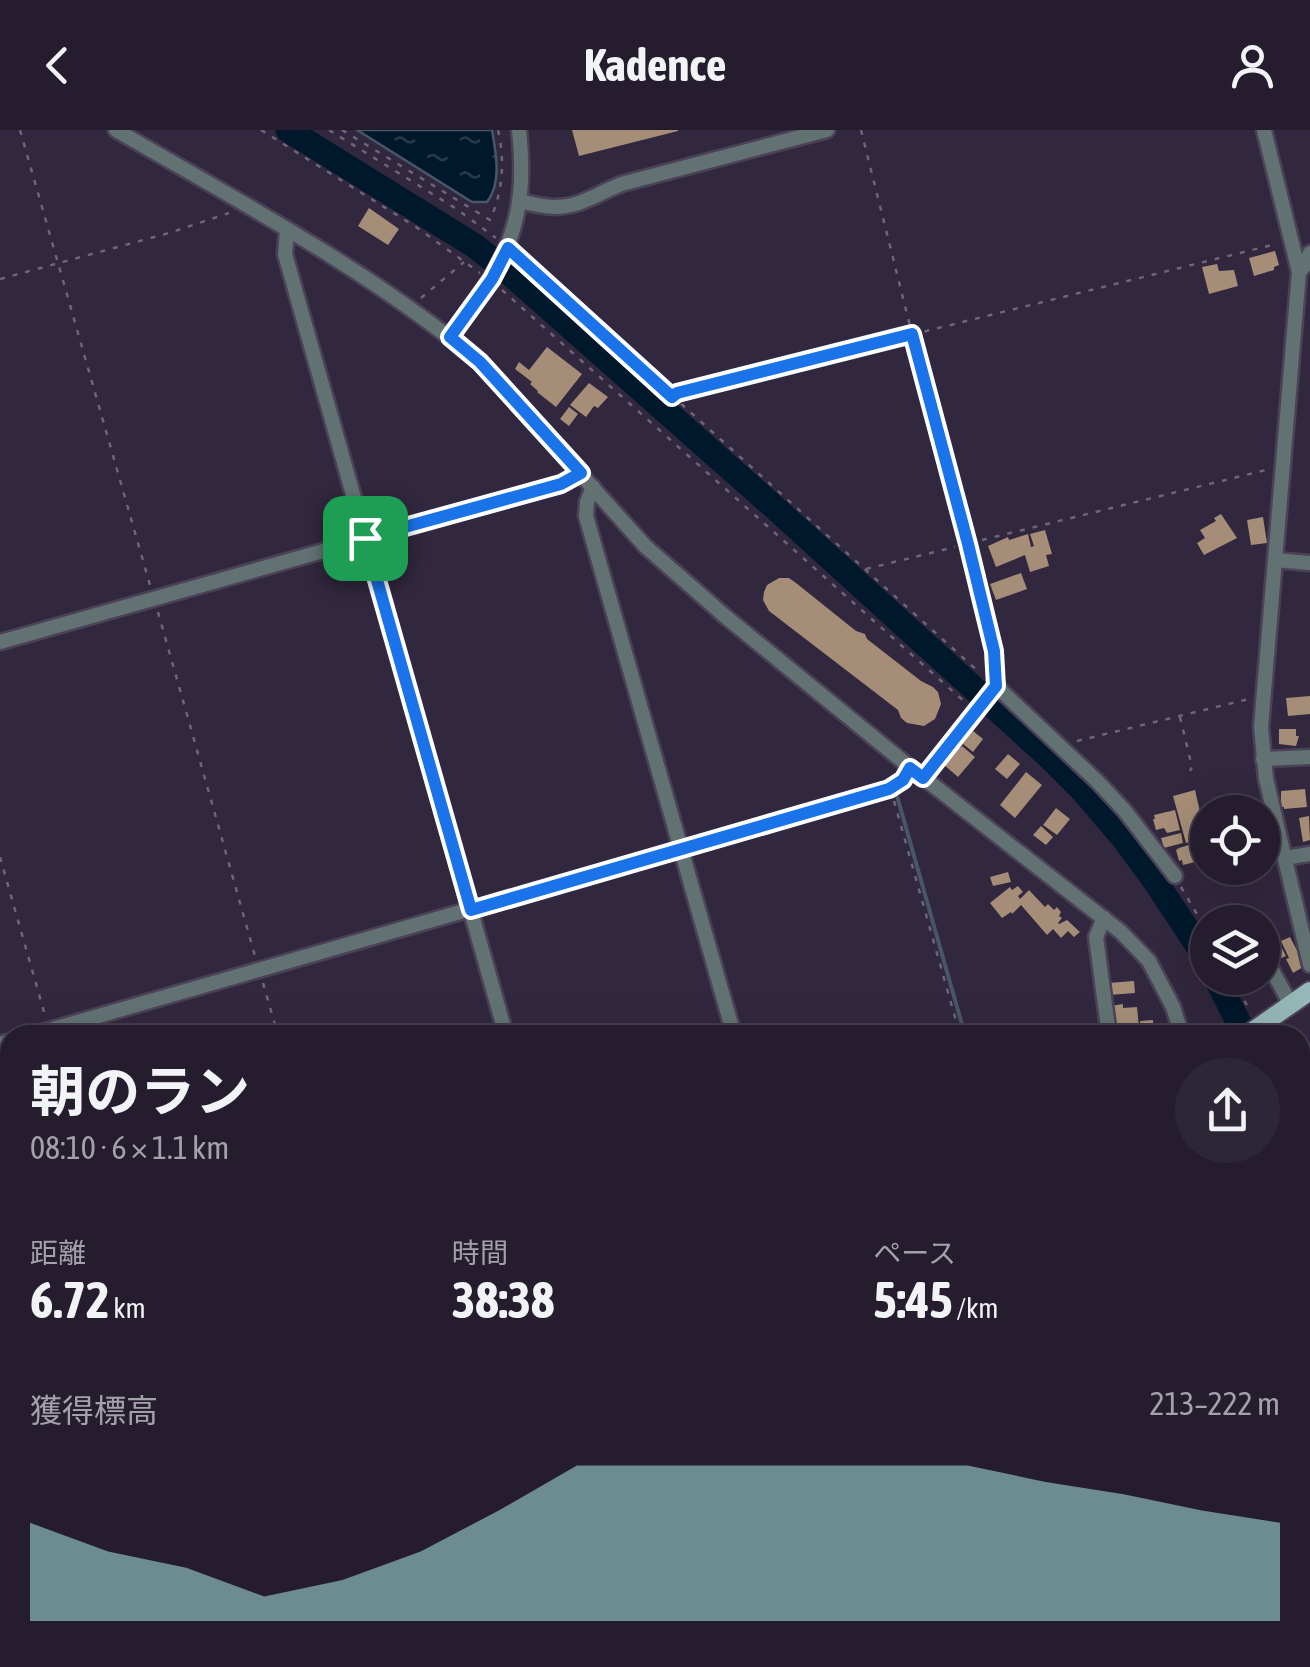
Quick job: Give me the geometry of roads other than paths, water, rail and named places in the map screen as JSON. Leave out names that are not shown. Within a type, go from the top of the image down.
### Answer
[{"type":"main road","points":[[1262,1025],[1310,991]]},
{"type":"street","points":[[116,130],[381,288],[480,362],[645,546],[917,773],[1121,932],[1148,961],[1179,1025]]},
{"type":"street","points":[[450,337],[491,280],[507,250],[520,201],[519,130]]},
{"type":"street","points":[[520,201],[548,208],[567,206],[607,188],[827,130]]},
{"type":"street","points":[[1264,130],[1291,240],[1306,264],[1293,344],[1261,727],[1263,759],[1310,965]]},
{"type":"street","points":[[287,230],[284,254],[503,1025]]},
{"type":"street","points":[[1293,344],[1310,346]]},
{"type":"street","points":[[0,642],[561,484],[581,473]]},
{"type":"street","points":[[594,487],[586,516],[731,1025]]},
{"type":"street","points":[[66,1025],[889,789],[917,773],[994,688],[994,651],[968,544]]},
{"type":"street","points":[[1276,560],[1310,562]]},
{"type":"street","points":[[994,688],[1061,746],[1125,811],[1175,876]]},
{"type":"street","points":[[1263,759],[1310,757]]},
{"type":"street","points":[[1285,858],[1310,854]]},
{"type":"street","points":[[1104,918],[1096,937],[1108,1025]]},
{"type":"street","points":[[1280,985],[1291,1005]]},
{"type":"water","points":[[357,130],[492,130],[497,167],[492,194],[487,202],[472,202]]},
{"type":"waterway","points":[[288,130],[475,246],[774,507],[1084,792],[1124,839],[1190,934]]},
{"type":"waterway","points":[[897,796],[962,1025]]},
{"type":"waterway","points":[[1225,995],[1240,1025]]}]
